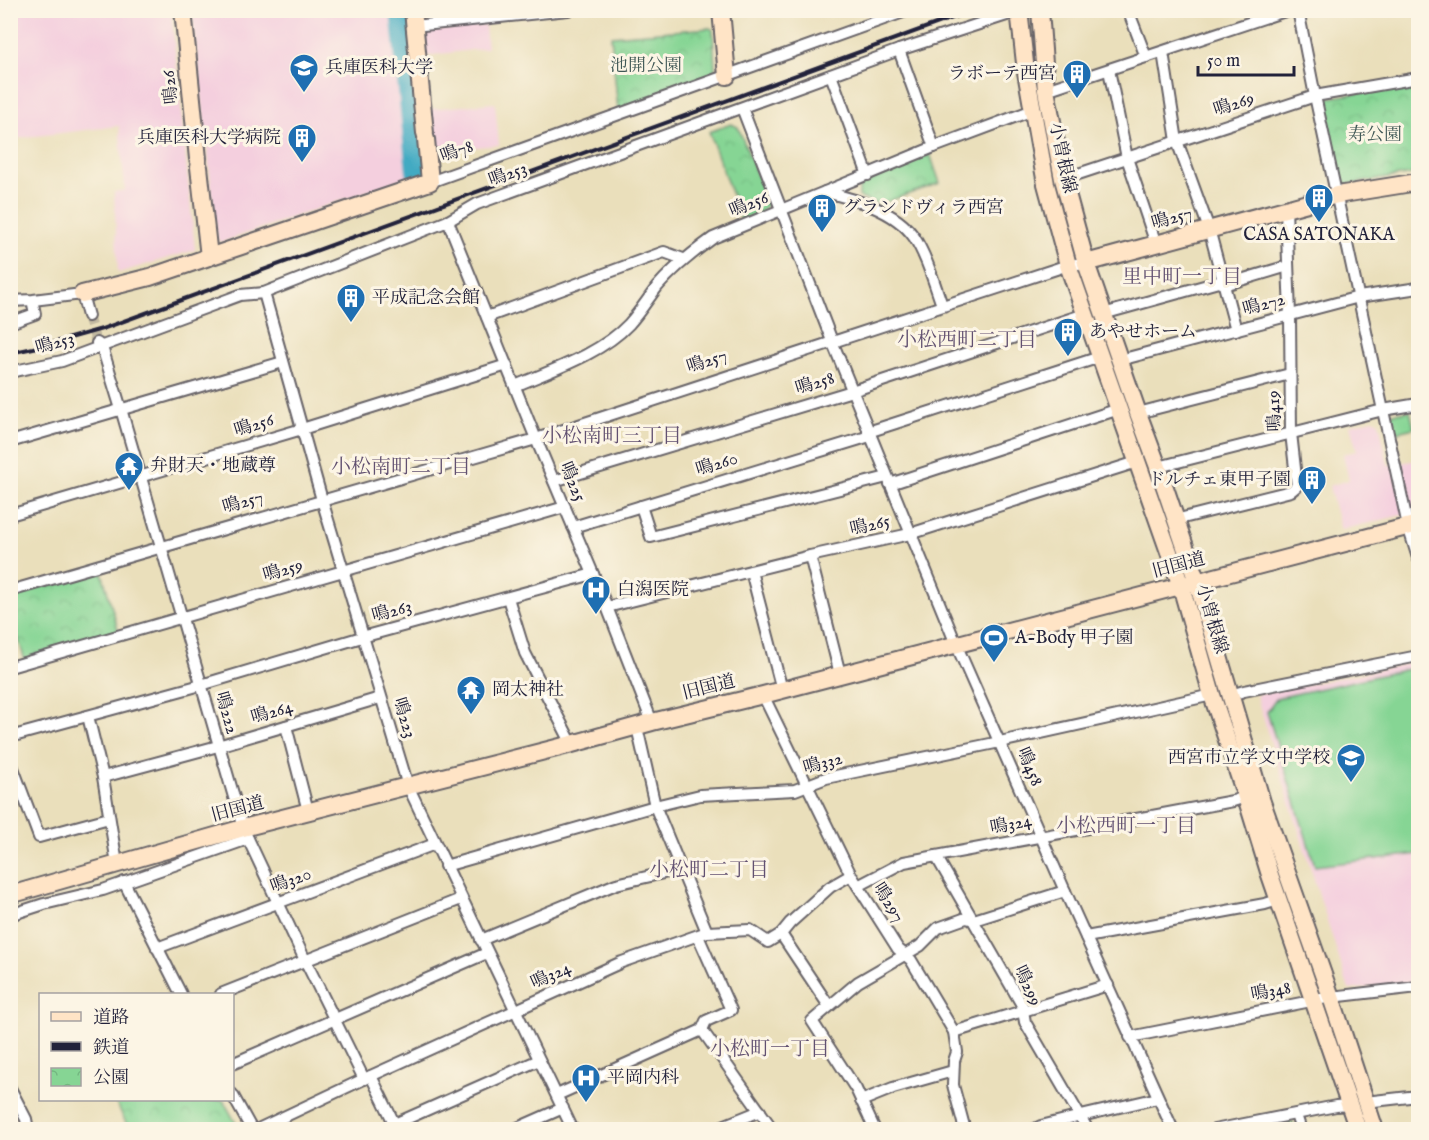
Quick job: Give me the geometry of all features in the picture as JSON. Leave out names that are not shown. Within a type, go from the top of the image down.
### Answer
[{"type":"street","name":"鳴26","points":[[183,10],[209,257]]},
{"type":"street","points":[[430,182],[414,18],[568,10]]},
{"type":"street","points":[[721,10],[727,76]]},
{"type":"street","name":"鳴78","points":[[10,301],[82,294],[150,277],[430,182],[909,10]]},
{"type":"street","name":"小曽根線","points":[[1040,10],[1046,90],[1063,179],[1086,263],[1175,520],[1212,695],[1278,900],[1314,1001],[1358,1103],[1375,1130]]},
{"type":"street","points":[[1128,10],[1146,57]]},
{"type":"street","points":[[1046,90],[1288,10]]},
{"type":"street","points":[[1298,10],[1383,410],[1413,525],[1419,558]]},
{"type":"street","name":"小曽根線","points":[[1019,11],[1026,72],[1046,184],[1068,265],[1137,462],[1189,584],[1231,695],[1262,802],[1331,998],[1358,1103],[1358,1130]]},
{"type":"street","name":"鳴253","points":[[10,372],[62,361],[99,344],[240,296],[264,293],[448,221],[477,204],[899,50],[1019,11]]},
{"type":"street","points":[[899,50],[934,147]]},
{"type":"street","points":[[1163,52],[1177,141],[1209,229],[1236,330]]},
{"type":"street","points":[[1109,70],[1127,158],[1156,244]]},
{"type":"street","points":[[831,75],[868,175]]},
{"type":"street","name":"鳴269","points":[[1063,179],[1315,96],[1419,78]]},
{"type":"street","points":[[741,108],[832,341]]},
{"type":"street","name":"鳴256","points":[[515,386],[607,342],[628,325],[683,259],[712,238],[934,147],[1033,110]]},
{"type":"street","name":"鳴257","points":[[10,591],[536,439],[1068,265],[1086,263],[1337,195],[1419,182]]},
{"type":"street","points":[[825,192],[875,207],[897,221],[913,236],[925,259],[942,305]]},
{"type":"street","name":"鳴419","points":[[1175,520],[1291,490],[1297,486],[1292,433],[1286,208]]},
{"type":"street","name":"鳴225","points":[[448,221],[607,607],[644,725],[655,806],[681,869],[731,1011],[706,1021],[702,1030]]},
{"type":"street","points":[[487,317],[664,252],[683,259]]},
{"type":"street","points":[[1103,314],[1288,266]]},
{"type":"street","name":"鳴272","points":[[1120,360],[1359,297],[1419,288]]},
{"type":"street","name":"鳴223","points":[[264,293],[362,637],[408,786],[573,1130]]},
{"type":"street","points":[[82,294],[88,316]]},
{"type":"street","points":[[10,322],[35,314],[33,304]]},
{"type":"street","name":"鳴258","points":[[554,481],[852,391],[1084,314]]},
{"type":"street","name":"鳴458","points":[[832,341],[956,644],[1108,985]]},
{"type":"street","name":"鳴222","points":[[99,344],[121,409],[245,834],[334,1019],[395,1127]]},
{"type":"street","name":"鳴260","points":[[573,527],[869,434],[1100,357]]},
{"type":"street","points":[[10,442],[283,362]]},
{"type":"street","name":"鳴256","points":[[10,514],[302,429],[507,365]]},
{"type":"street","points":[[1138,413],[1290,375]]},
{"type":"street","points":[[1158,467],[1383,410],[1419,404]]},
{"type":"street","points":[[641,506],[651,537],[888,481],[1119,409]]},
{"type":"street","name":"鳴265","points":[[607,607],[810,556],[910,534],[1137,462]]},
{"type":"street","name":"鳴259","points":[[10,667],[565,507]]},
{"type":"street","name":"旧国道","points":[[10,894],[117,864],[245,834],[308,812],[1413,525]]},
{"type":"street","points":[[810,556],[840,674]]},
{"type":"street","points":[[751,571],[782,690]]},
{"type":"street","name":"鳴263","points":[[10,737],[593,574]]},
{"type":"street","points":[[508,598],[525,654],[572,744]]},
{"type":"street","points":[[1231,695],[1419,656]]},
{"type":"street","name":"鳴297","points":[[763,695],[851,875],[898,950],[910,960],[954,1032]]},
{"type":"street","name":"鳴332","points":[[445,866],[700,795],[795,790],[826,778],[1212,695]]},
{"type":"street","name":"鳴264","points":[[103,777],[219,746],[381,698]]},
{"type":"street","points":[[88,716],[103,777],[117,864]]},
{"type":"street","points":[[286,726],[308,812]]},
{"type":"street","points":[[10,760],[39,837],[109,818]]},
{"type":"street","name":"鳴324","points":[[858,886],[904,862],[1246,797]]},
{"type":"street","points":[[10,915],[103,890],[245,834]]},
{"type":"street","name":"鳴320","points":[[157,948],[435,844]]},
{"type":"street","name":"鳴299","points":[[936,856],[1022,1005],[1026,1022],[1088,1130]]},
{"type":"street","points":[[481,940],[616,884],[681,869]]},
{"type":"street","points":[[829,1006],[781,934],[796,917],[830,887],[851,875]]},
{"type":"street","points":[[124,882],[180,993]]},
{"type":"street","points":[[875,1130],[856,1089],[813,1021],[858,982],[920,946],[938,928],[966,918],[974,920],[1065,891]]},
{"type":"street","points":[[223,993],[461,899]]},
{"type":"street","points":[[1086,937],[1278,900]]},
{"type":"street","name":"鳴324","points":[[254,1130],[622,962],[703,934],[750,930],[768,942],[781,934]]},
{"type":"street","points":[[234,1063],[488,954]]},
{"type":"street","points":[[965,1130],[953,1085],[954,1061],[957,1052],[954,1032],[1108,985],[1173,1130]]},
{"type":"street","name":"鳴348","points":[[1130,1037],[1331,998],[1419,987]]},
{"type":"street","points":[[557,1095],[702,1030],[773,1130]]},
{"type":"street","points":[[381,1130],[395,1127],[539,1060]]},
{"type":"street","points":[[861,1101],[953,1071]]},
{"type":"street","points":[[10,1088],[26,1119],[28,1130]]},
{"type":"street","points":[[1214,1130],[1336,1106],[1419,1096]]},
{"type":"street","points":[[234,1097],[254,1130]]},
{"type":"street","points":[[1033,1130],[1041,1126],[1158,1098]]},
{"type":"street","points":[[513,1130],[563,1108]]},
{"type":"street","points":[[713,1130],[760,1111]]},
{"type":"street","points":[[1296,1115],[1301,1130]]},
{"type":"shaded area","points":[[10,11],[171,11],[195,250],[118,273],[114,192],[125,190],[119,126],[11,139]]},
{"type":"shaded area","name":"兵庫医科大学","points":[[192,11],[398,11],[414,175],[222,242],[217,239]]},
{"type":"shaded area","name":"兵庫医科大学","points":[[485,25],[487,48],[425,56],[423,32]]},
{"type":"shaded area","name":"兵庫医科大学","points":[[495,103],[499,145],[433,151],[429,109]]},
{"type":"shaded area","points":[[1373,419],[1379,422],[1388,465],[1418,460],[1418,511],[1341,530],[1329,486],[1349,480],[1343,454],[1357,451],[1350,425]]},
{"type":"shaded area","name":"西宮市立学文中学校","points":[[1418,662],[1418,982],[1349,990],[1256,695]]},
{"type":"green space","name":"池開公園","points":[[710,28],[713,30],[715,70],[700,82],[618,111],[611,36]]},
{"type":"green space","name":"寿公園","points":[[1418,84],[1418,173],[1345,185],[1341,181],[1324,102],[1328,98]]},
{"type":"green space","points":[[731,124],[738,127],[768,202],[763,211],[741,220],[709,132]]},
{"type":"green space","points":[[930,154],[940,183],[880,204],[859,196],[859,189],[862,185],[896,167]]},
{"type":"green space","points":[[1410,411],[1414,428],[1393,433],[1390,418],[1393,413]]},
{"type":"green space","points":[[101,569],[119,633],[25,661],[11,613],[11,595]]},
{"type":"green space","name":"西宮市立学文中学校","points":[[1418,667],[1418,854],[1315,866],[1267,712],[1277,698]]},
{"type":"green space","points":[[115,1101],[224,1101],[237,1125],[236,1129],[129,1129]]},
{"type":"green space","points":[[1293,1122],[1295,1129],[1251,1130]]},
{"type":"waterway","points":[[401,10],[417,171]]},
{"type":"tunnel","points":[[88,316],[96,342]]},
{"type":"railway","points":[[10,353],[102,329],[974,10]]},
{"type":"place","name":"兵庫医科大学","points":[[304,94]]},
{"type":"place","name":"ラボーテ西宮","points":[[1077,100]]},
{"type":"place","name":"兵庫医科大学病院","points":[[302,164]]},
{"type":"place","name":"CASA SATONAKA","points":[[1319,224]]},
{"type":"place","name":"グランドヴィラ西宮","points":[[822,234]]},
{"type":"place","name":"平成記念会館","points":[[351,324]]},
{"type":"place","name":"あやせホーム","points":[[1068,358]]},
{"type":"place","name":"弁財天・地蔵尊","points":[[129,492]]},
{"type":"place","name":"ドルチェ東甲子園","points":[[1312,506]]},
{"type":"place","name":"白潟医院","points":[[596,616]]},
{"type":"place","name":"A-Body 甲子園","points":[[994,664]]},
{"type":"place","name":"岡太神社","points":[[471,716]]},
{"type":"place","name":"西宮市立学文中学校","points":[[1351,784]]},
{"type":"place","name":"平岡内科","points":[[586,1104]]},
{"type":"district","name":"里中町一丁目","points":[[1182,277]]},
{"type":"district","name":"小松西町二丁目","points":[[967,340]]},
{"type":"district","name":"小松南町三丁目","points":[[612,436]]},
{"type":"district","name":"小松南町二丁目","points":[[401,467]]},
{"type":"district","name":"小松西町一丁目","points":[[1126,826]]},
{"type":"district","name":"小松町二丁目","points":[[709,870]]},
{"type":"district","name":"小松町一丁目","points":[[770,1049]]}]
